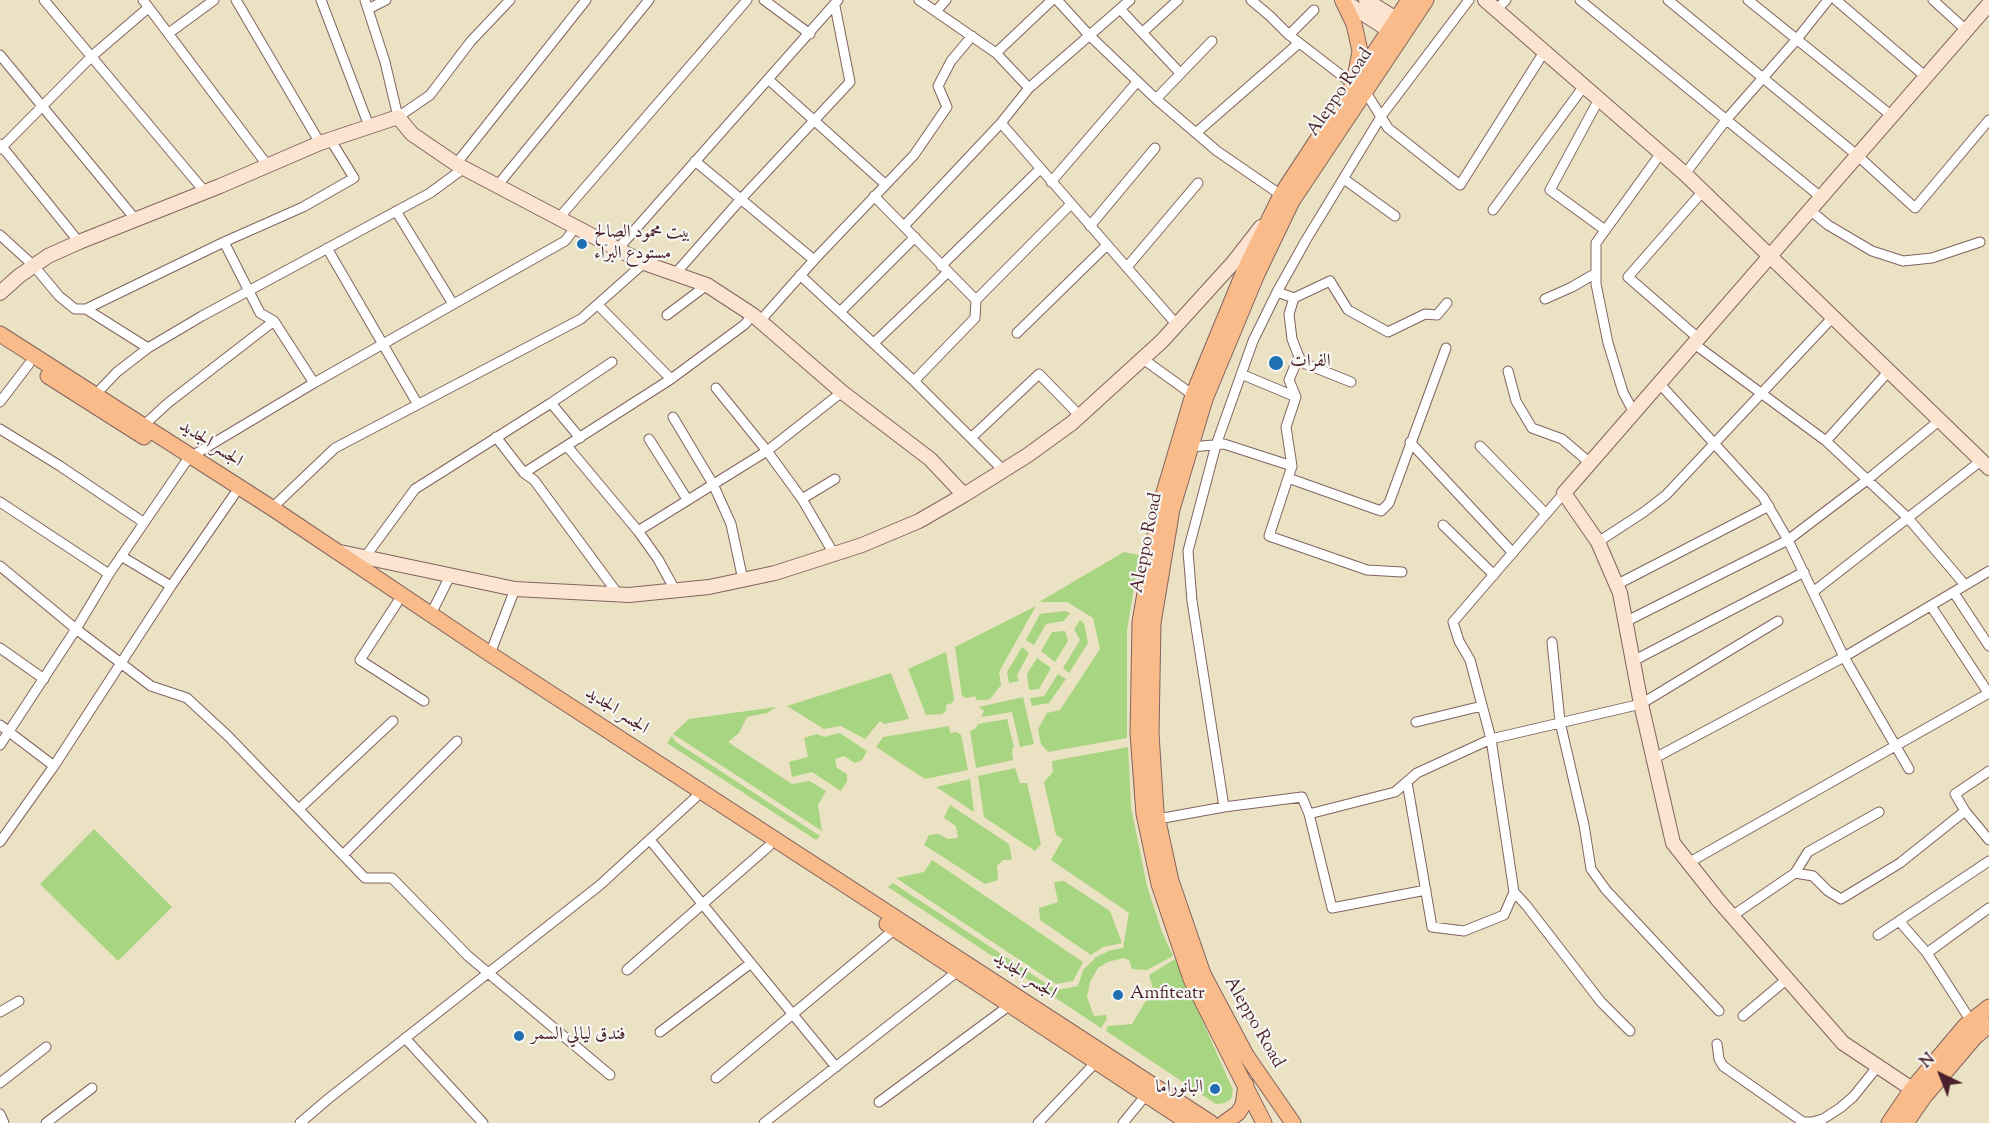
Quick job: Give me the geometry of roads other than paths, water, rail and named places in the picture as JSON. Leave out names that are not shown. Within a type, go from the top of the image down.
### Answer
[{"type":"main road","points":[[1342,0],[1354,24],[1360,51],[1359,88]]},
{"type":"main road","name":"Aleppo Road","points":[[1399,29],[1409,0]]},
{"type":"main road","name":"Aleppo Road","points":[[1264,1123],[1191,979],[1159,884],[1144,814],[1138,733],[1140,622],[1160,506],[1193,395],[1245,269],[1281,195],[1399,29],[1426,0]]},
{"type":"main road","name":"Aleppo Road","points":[[1293,1123],[1246,1055],[1203,974],[1171,881],[1158,819],[1151,733],[1153,623],[1172,509],[1205,399],[1257,274],[1292,201],[1359,88]]},
{"type":"main road","name":"الجسر الجديد","points":[[0,333],[144,425],[234,495],[1189,1123]]},
{"type":"main road","name":"الجسر الجديد","points":[[0,345],[188,460],[272,508],[490,654],[1211,1123]]},
{"type":"main road","points":[[1906,1123],[1918,1093],[1971,1021],[1989,1007]]},
{"type":"main road","points":[[1889,1123],[1989,1025]]},
{"type":"main road","points":[[1224,1123],[1238,1113],[1243,1105],[1246,1085]]},
{"type":"street","points":[[44,0],[205,192]]},
{"type":"street","points":[[169,33],[214,0]]},
{"type":"street","points":[[0,235],[34,266],[59,296],[75,309],[86,309],[224,242],[303,207],[354,178],[325,141],[236,0]]},
{"type":"street","points":[[321,0],[369,126]]},
{"type":"street","points":[[386,0],[366,5],[385,62],[398,117],[412,134],[460,166],[617,250],[644,263],[707,285],[757,318],[842,393],[930,459],[964,495]]},
{"type":"street","points":[[0,293],[48,256],[79,242],[325,141],[398,117],[430,95],[471,41],[510,0]]},
{"type":"street","points":[[96,394],[117,372],[148,348],[202,316],[430,193],[460,166],[586,0]]},
{"type":"street","points":[[497,186],[650,0]]},
{"type":"street","points":[[558,219],[747,0]]},
{"type":"street","points":[[764,0],[810,34]]},
{"type":"street","points":[[919,0],[996,53],[1029,88]]},
{"type":"street","points":[[996,53],[1052,0]]},
{"type":"street","points":[[1057,0],[1089,35],[1156,99],[1217,151],[1281,195]]},
{"type":"street","points":[[905,225],[944,186],[1029,88],[1130,0]]},
{"type":"street","points":[[1143,32],[1178,0]]},
{"type":"street","points":[[1251,0],[1289,35],[1359,88],[1382,115],[1388,128],[1460,185],[1544,52]]},
{"type":"street","points":[[1342,0],[1399,29]]},
{"type":"street","points":[[1366,0],[1399,29]]},
{"type":"street","points":[[1224,807],[1192,601],[1188,551],[1216,445],[1253,341],[1277,292],[1382,115],[1469,0]]},
{"type":"street","points":[[1485,0],[1501,5],[1544,52],[1685,174],[1985,464],[1908,518],[1813,592]]},
{"type":"street","points":[[1580,0],[1822,198]]},
{"type":"street","points":[[1668,0],[1857,156],[1915,208],[1989,120]]},
{"type":"street","points":[[1748,0],[1892,116]]},
{"type":"street","points":[[1685,174],[1726,120],[1828,0]]},
{"type":"street","points":[[1836,0],[1848,4],[1926,77]]},
{"type":"street","points":[[1933,0],[1966,30]]},
{"type":"street","points":[[936,11],[944,1]]},
{"type":"street","points":[[617,250],[836,3]]},
{"type":"street","points":[[675,274],[850,82],[836,3]]},
{"type":"street","points":[[79,242],[1,146],[146,4],[268,166]]},
{"type":"street","points":[[1407,782],[1432,927],[1464,931],[1504,915],[1514,892],[1491,739],[1470,660],[1459,641],[1453,622],[1989,4]]},
{"type":"street","points":[[1120,9],[1180,73]]},
{"type":"street","points":[[1289,35],[1314,10]]},
{"type":"street","points":[[524,473],[671,379],[744,325],[757,318],[914,154],[947,107],[938,86],[951,61],[972,36]]},
{"type":"street","points":[[1156,99],[1212,41]]},
{"type":"street","points":[[1197,132],[1299,43]]},
{"type":"street","points":[[0,55],[136,220]]},
{"type":"street","points":[[769,80],[885,184]]},
{"type":"street","points":[[1051,182],[1137,82]]},
{"type":"street","points":[[1493,210],[1584,86]]},
{"type":"street","points":[[1599,99],[1550,190],[1605,230]]},
{"type":"street","points":[[1001,123],[1177,325]]},
{"type":"street","points":[[1090,226],[1155,148]]},
{"type":"street","points":[[1634,412],[1623,392],[1608,343],[1596,284],[1596,243],[1661,153]]},
{"type":"street","points":[[695,161],[814,260]]},
{"type":"street","points":[[874,343],[1040,169]]},
{"type":"street","points":[[1344,179],[1395,216]]},
{"type":"street","points":[[1127,267],[1198,183]]},
{"type":"street","points":[[1703,191],[1628,278],[1696,340],[1761,393],[1826,441],[1908,518],[1965,585]]},
{"type":"street","points":[[874,196],[905,225],[944,269],[976,300]]},
{"type":"street","points":[[914,381],[975,318],[976,300],[1071,204]]},
{"type":"street","points":[[1810,210],[1828,225],[1872,251],[1903,261],[1932,258],[1980,242]]},
{"type":"street","points":[[396,211],[453,304]]},
{"type":"street","points":[[338,552],[515,589],[618,594],[709,587],[775,573],[862,545],[919,521],[964,495],[1004,471],[1080,416],[1177,325],[1232,264],[1271,213]]},
{"type":"street","points":[[0,745],[44,680],[143,522],[188,460],[314,383],[565,241],[575,228]]},
{"type":"street","points":[[840,312],[915,237]]},
{"type":"street","points":[[224,242],[260,313],[274,321],[314,383]]},
{"type":"street","points":[[1017,333],[1107,245]]},
{"type":"street","points":[[327,248],[417,404]]},
{"type":"street","points":[[272,508],[335,448],[580,319],[644,263]]},
{"type":"street","points":[[1545,300],[1596,273]]},
{"type":"street","points":[[800,275],[914,381],[1004,471]]},
{"type":"street","points":[[1277,292],[1294,298],[1330,281],[1348,310],[1388,332],[1425,314],[1437,315],[1447,303]]},
{"type":"street","points":[[667,315],[707,285]]},
{"type":"street","points":[[1294,298],[1289,314],[1292,339],[1301,362],[1351,382]]},
{"type":"street","points":[[598,305],[671,379]]},
{"type":"street","points":[[86,309],[148,348]]},
{"type":"street","points":[[1598,542],[1666,495],[1833,317]]},
{"type":"street","points":[[144,425],[168,403],[274,321]]},
{"type":"street","points":[[1288,478],[1381,511],[1389,503],[1446,348]]},
{"type":"street","points":[[1299,356],[1289,380],[1296,397],[1286,427],[1292,466],[1269,536],[1367,570],[1402,572]]},
{"type":"street","points":[[1143,359],[1193,395]]},
{"type":"street","points":[[365,557],[415,489],[612,362]]},
{"type":"street","points":[[0,402],[29,364]]},
{"type":"street","points":[[1508,371],[1516,401],[1532,428],[1562,439],[1590,463]]},
{"type":"street","points":[[1826,441],[1889,371]]},
{"type":"street","points":[[972,437],[1039,374],[1080,416]]},
{"type":"street","points":[[1241,374],[1296,397]]},
{"type":"street","points":[[1659,383],[1763,496],[1788,540],[1844,657],[1909,770]]},
{"type":"street","points":[[716,388],[802,499],[834,554]]},
{"type":"street","points":[[638,531],[767,451],[842,393]]},
{"type":"street","points":[[551,403],[580,438]]},
{"type":"street","points":[[673,417],[713,484],[731,524],[743,580]]},
{"type":"street","points":[[1625,622],[1788,540],[1867,480],[1940,420]]},
{"type":"street","points":[[0,429],[143,522]]},
{"type":"street","points":[[496,436],[524,473],[534,480],[618,594]]},
{"type":"street","points":[[650,439],[687,499]]},
{"type":"street","points":[[1410,442],[1513,553]]},
{"type":"street","points":[[1191,447],[1224,444],[1292,466]]},
{"type":"street","points":[[567,446],[638,531],[658,559],[675,590]]},
{"type":"street","points":[[1480,446],[1546,514]]},
{"type":"street","points":[[802,499],[835,479]]},
{"type":"street","points":[[1564,493],[1598,542],[1616,585],[1673,843],[1732,916],[1844,1043],[1918,1093]]},
{"type":"street","points":[[0,842],[54,766],[171,586],[234,495]]},
{"type":"street","points":[[0,501],[109,574]]},
{"type":"street","points":[[1616,585],[1769,506]]},
{"type":"street","points":[[1443,525],[1494,575]]},
{"type":"street","points":[[121,556],[171,586]]},
{"type":"street","points":[[0,566],[76,629],[151,686],[188,698],[228,736],[365,878],[392,878],[468,956],[610,1075]]},
{"type":"street","points":[[1653,759],[1844,657],[1989,571]]},
{"type":"street","points":[[1633,661],[1804,572]]},
{"type":"street","points":[[431,615],[450,576]]},
{"type":"street","points":[[490,654],[515,589]]},
{"type":"street","points":[[1954,592],[1989,646]]},
{"type":"street","points":[[397,603],[360,660],[424,701]]},
{"type":"street","points":[[1688,863],[1895,744],[1989,693],[1932,606]]},
{"type":"street","points":[[1309,814],[1395,792],[1417,773],[1491,739],[1641,704],[1778,621]]},
{"type":"street","points":[[1552,642],[1560,723],[1584,825],[1591,869],[1606,890],[1719,1011]]},
{"type":"street","points":[[0,648],[44,680]]},
{"type":"street","points":[[1416,722],[1482,706]]},
{"type":"street","points":[[299,809],[393,722]]},
{"type":"street","points":[[0,725],[11,731],[54,766]]},
{"type":"street","points":[[343,855],[457,741]]},
{"type":"street","points":[[1989,771],[1955,794],[1965,811],[1989,840]]},
{"type":"street","points":[[1158,819],[1224,807],[1302,797],[1309,814],[1332,909],[1426,890]]},
{"type":"street","points":[[304,1122],[405,1038],[600,885],[695,798]]},
{"type":"street","points":[[1795,873],[1813,876],[1828,891],[1841,899],[1900,863],[1965,811]]},
{"type":"street","points":[[1732,916],[1795,873],[1808,852],[1879,812]]},
{"type":"street","points":[[650,840],[836,1066]]},
{"type":"street","points":[[627,970],[770,846]]},
{"type":"street","points":[[1878,935],[1989,861]]},
{"type":"street","points":[[1514,892],[1601,1002],[1630,1030]]},
{"type":"street","points":[[1927,953],[1989,908]]},
{"type":"street","points":[[1899,921],[1927,953],[1971,1021]]},
{"type":"street","points":[[716,1077],[895,929]]},
{"type":"street","points":[[660,1032],[751,963]]},
{"type":"street","points":[[764,1123],[958,971]]},
{"type":"street","points":[[1743,1016],[1787,979]]},
{"type":"street","points":[[0,1012],[19,1001]]},
{"type":"street","points":[[879,1102],[1010,1005]]},
{"type":"street","points":[[405,1038],[483,1123]]},
{"type":"street","points":[[1717,1044],[1722,1066],[1803,1122],[1823,1119],[1840,1108],[1857,1092],[1878,1066]]},
{"type":"street","points":[[0,1083],[46,1047]]},
{"type":"street","points":[[1038,1123],[1096,1062]]},
{"type":"street","points":[[45,1123],[92,1088]]},
{"type":"street","points":[[1122,1123],[1146,1095]]},
{"type":"street","points":[[0,1114],[3,1123]]},
{"type":"place","name":"بيت محمود الصالح مستودع البراء","points":[[582,244]]},
{"type":"place","name":"الفرات","points":[[1276,363]]},
{"type":"place","name":"Amfiteatr","points":[[1118,995]]},
{"type":"place","name":"فندق ليالي السمر","points":[[519,1036]]},
{"type":"place","name":"البانوراما","points":[[1215,1089]]}]
